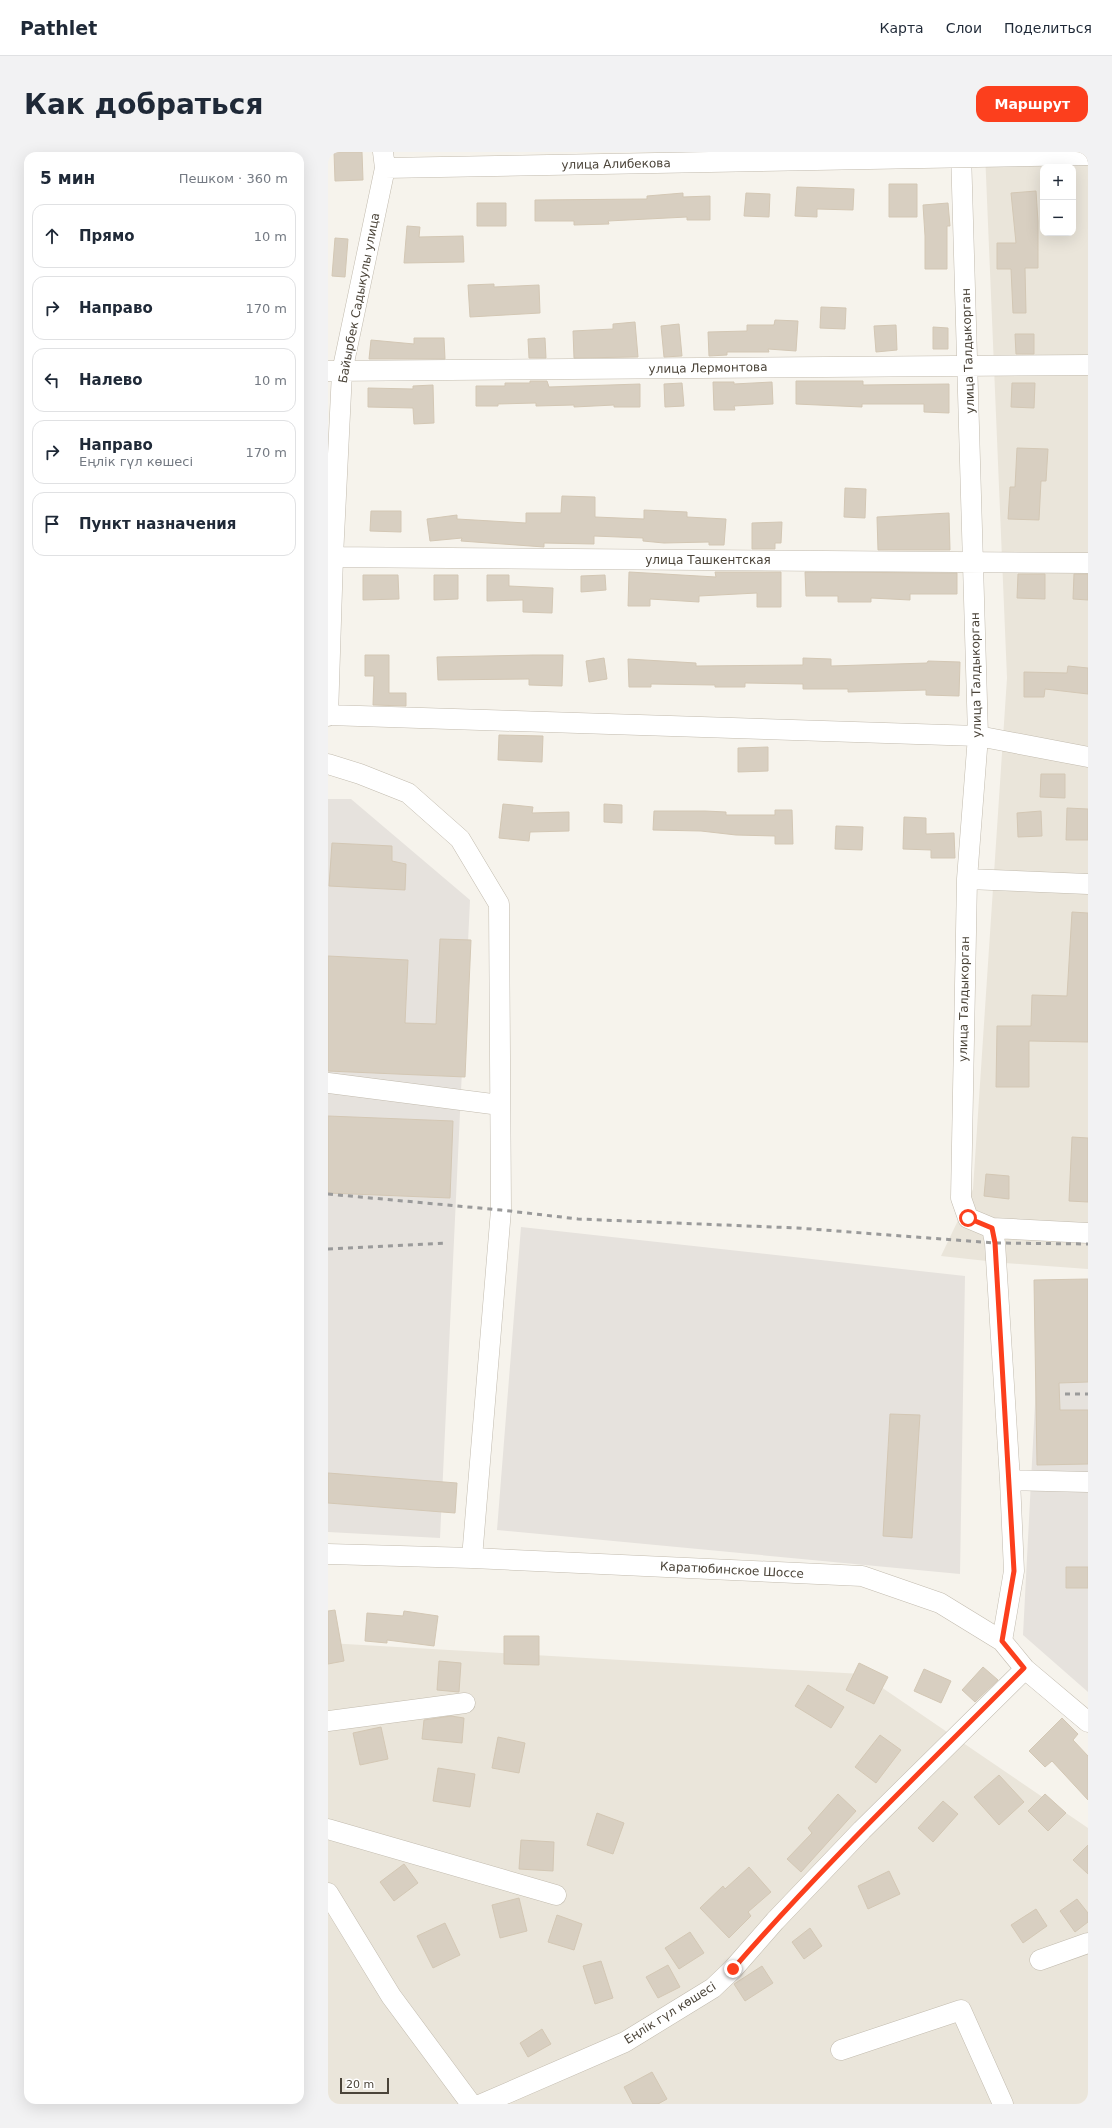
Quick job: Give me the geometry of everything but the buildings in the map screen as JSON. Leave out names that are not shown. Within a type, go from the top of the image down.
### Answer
[{"type":"street","name":"улица Талдыкорган","points":[[961,155],[978,736],[966,879],[961,1198],[968,1218],[992,1228]]},
{"type":"street","name":"улица Алибекова","points":[[384,160],[1088,155]]},
{"type":"street","name":"Байырбек Садыкулы улица","points":[[328,715],[330,557],[335,371],[384,160]]},
{"type":"street","name":"улица Лермонтова","points":[[335,371],[1088,364]]},
{"type":"street","name":"улица Ташкентская","points":[[330,557],[1088,563]]},
{"type":"street","points":[[328,715],[978,736],[1088,757]]},
{"type":"street","points":[[328,764],[360,774],[408,793],[460,839],[499,904],[501,1210],[472,1558]]},
{"type":"street","points":[[966,879],[1088,884]]},
{"type":"street","points":[[328,1083],[500,1106]]},
{"type":"street","points":[[1002,1641],[1014,1571],[1010,1480],[995,1243],[992,1228],[1088,1233]]},
{"type":"street","points":[[1010,1480],[1088,1482]]},
{"type":"street","name":"Каратюбинское Шоссе","points":[[328,1554],[472,1558],[862,1576],[940,1603],[1002,1641],[1024,1668],[1088,1722]]},
{"type":"street","name":"Еңлік гүл көшесі","points":[[482,2104],[625,2042],[713,1988],[733,1969],[775,1921],[862,1830],[1024,1668]]},
{"type":"street","points":[[328,1721],[465,1703]]},
{"type":"street","points":[[328,1829],[556,1895]]},
{"type":"street","points":[[328,1893],[391,1996],[471,2104]]},
{"type":"street","points":[[1040,1960],[1088,1943]]},
{"type":"street","points":[[841,2050],[961,2010],[1003,2104]]},
{"type":"shaded area","points":[[985,152],[1088,152],[1088,1269],[1005,1263],[941,1256],[973,1189],[1007,678]]},
{"type":"shaded area","points":[[328,799],[351,799],[470,900],[440,1538],[328,1532]]},
{"type":"shaded area","points":[[521,1227],[965,1276],[960,1574],[497,1530]]},
{"type":"shaded area","points":[[1088,1322],[1088,1692],[1023,1635],[1039,1327]]},
{"type":"shaded area","points":[[328,1643],[862,1674],[1088,1828],[1088,2104],[328,2104]]},
{"type":"railway","points":[[328,1194],[501,1210],[578,1219],[797,1228],[995,1243],[1088,1244]]},
{"type":"railway","points":[[328,1249],[446,1243]]},
{"type":"railway","points":[[1065,1394],[1088,1394]]},
{"type":"route","points":[[733,1969],[775,1921],[862,1830],[1024,1668],[1002,1641],[1014,1571],[1010,1480],[995,1243],[992,1228],[968,1218]]}]
